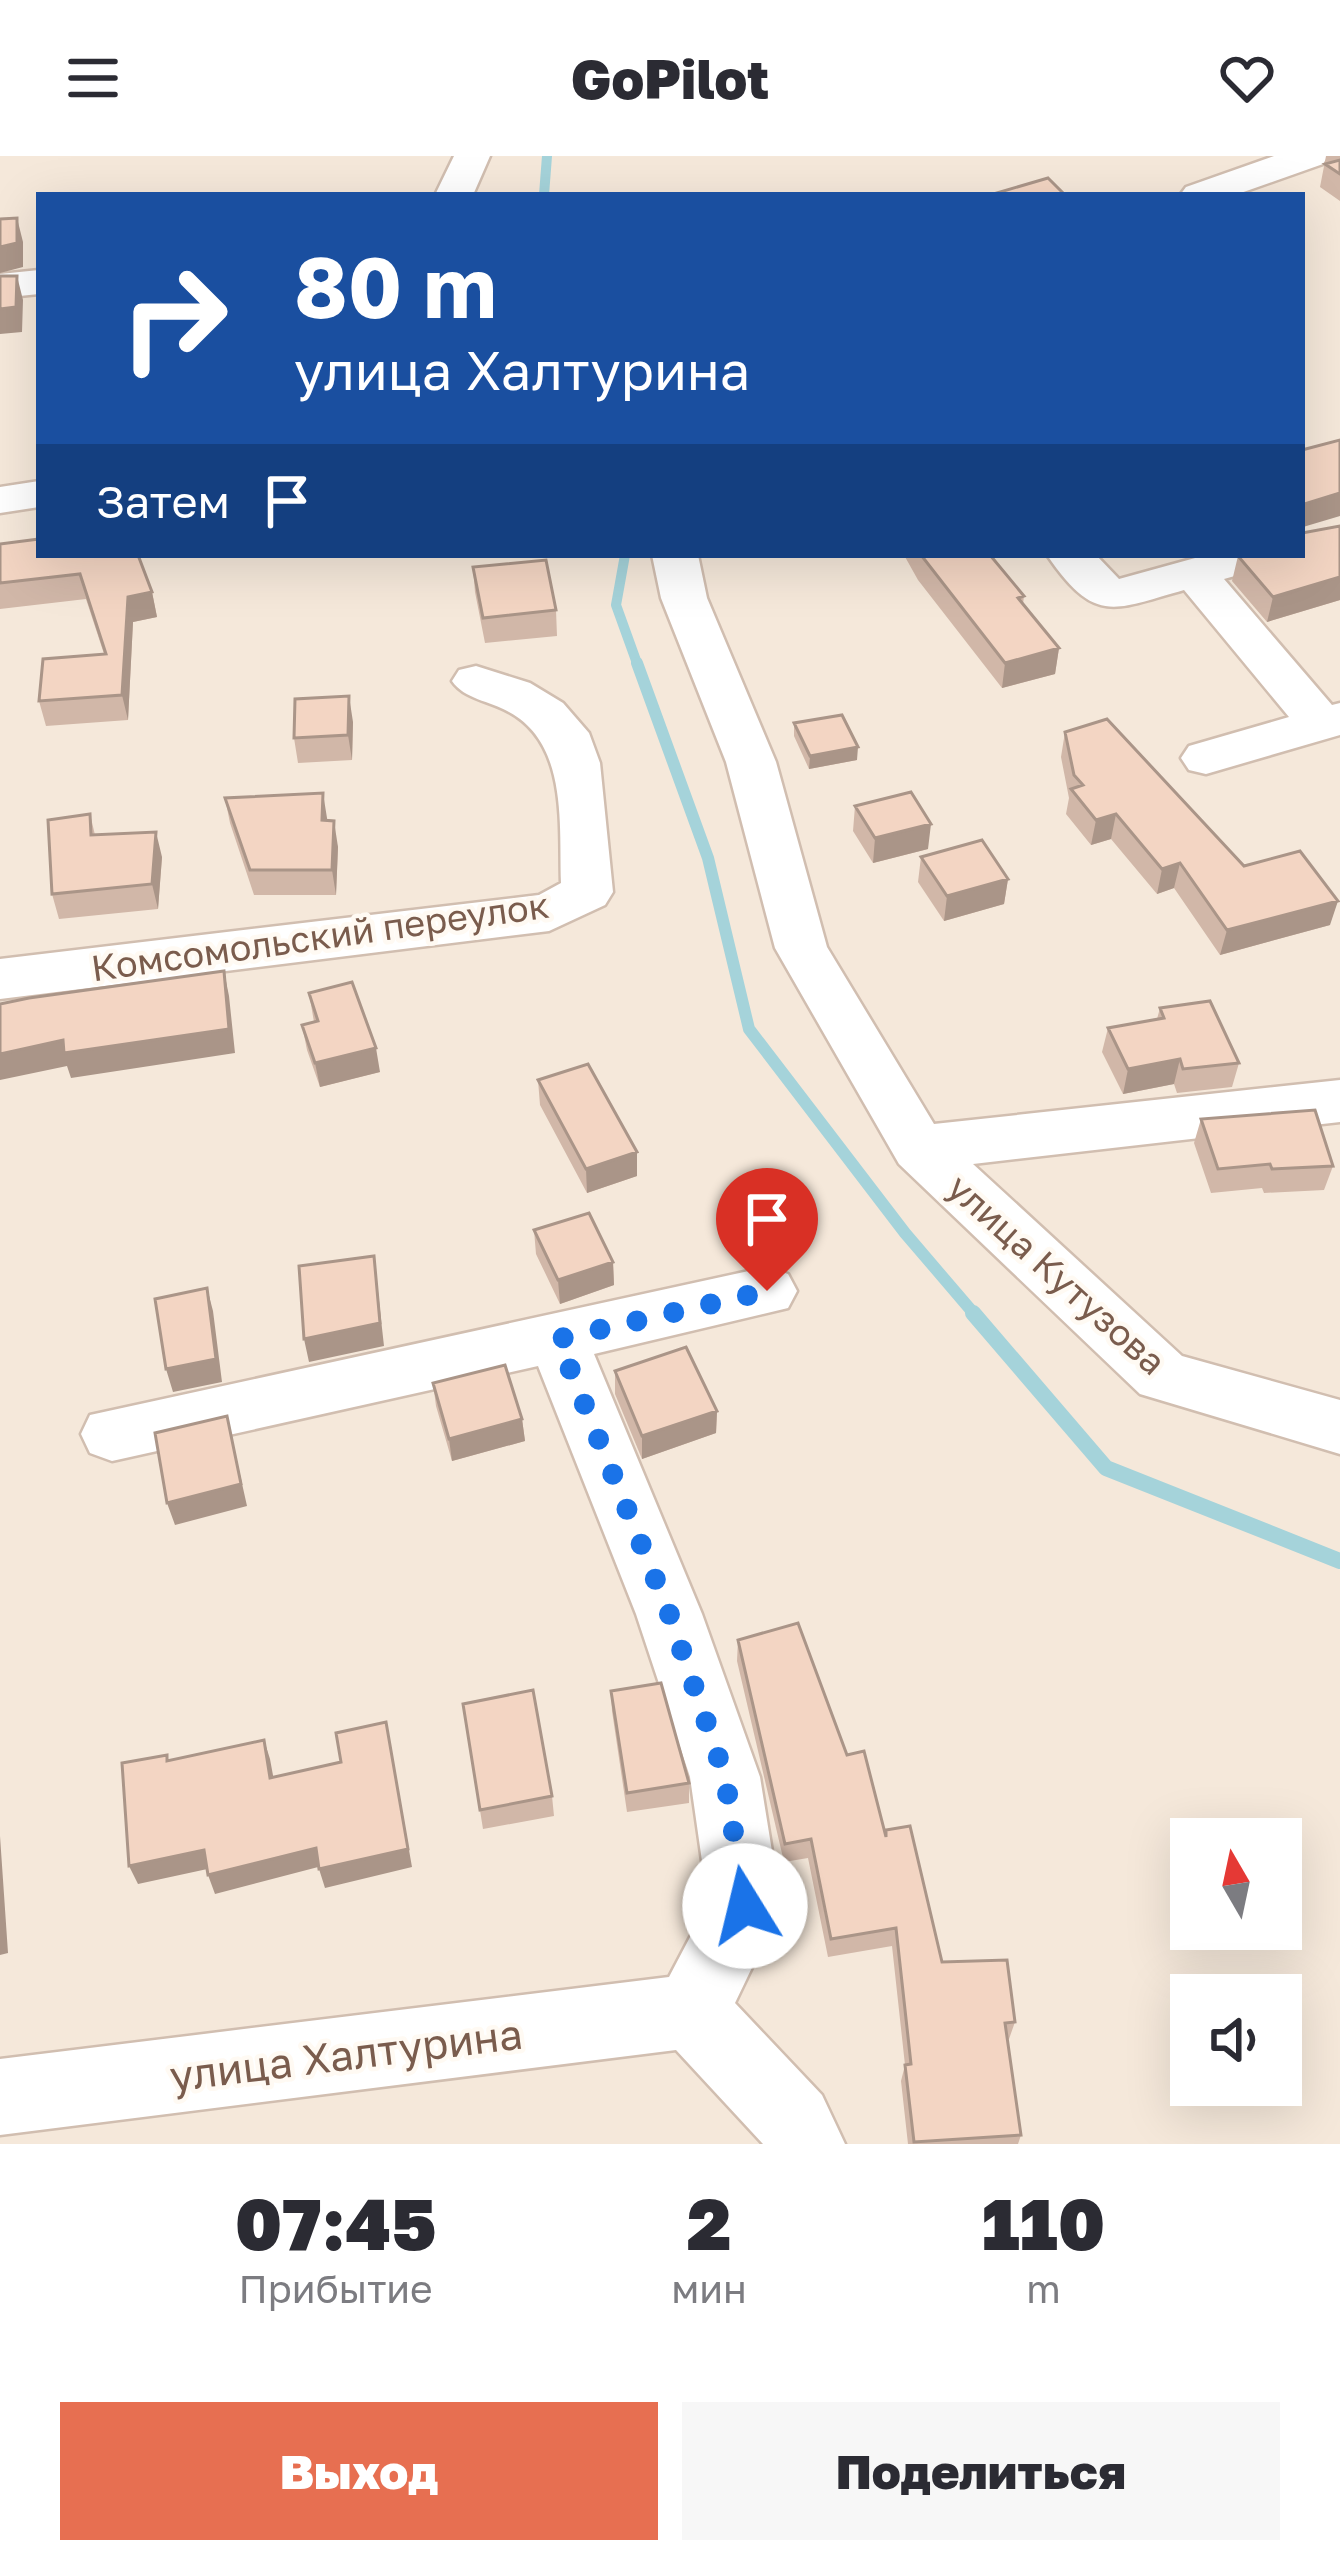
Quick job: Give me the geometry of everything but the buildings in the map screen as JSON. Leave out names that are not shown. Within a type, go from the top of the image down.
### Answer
[{"type":"street","points":[[455,192],[472,156]]},
{"type":"street","points":[[1207,192],[1310,156]]},
{"type":"street","points":[[0,286],[36,282]]},
{"type":"street","points":[[0,500],[36,494]]},
{"type":"street","name":"улица Кутузова","points":[[676,558],[684,598],[752,762],[801,948],[919,1148],[1162,1376],[1340,1427]]},
{"type":"street","points":[[1073,558],[1110,596],[1247,558]]},
{"type":"street","points":[[1194,572],[1331,722],[1206,758]]},
{"type":"street","name":"Комсомольский переулок","points":[[0,979],[550,912],[587,892],[584,822],[568,736],[526,697],[476,681]]},
{"type":"street","points":[[919,1148],[1340,1101]]},
{"type":"street","points":[[112,1434],[767,1291]]},
{"type":"street","points":[[558,1339],[669,1613],[725,1777],[745,1906],[691,2011],[795,2122],[806,2144]]},
{"type":"street","name":"улица Халтурина","points":[[0,2097],[691,2011]]},
{"type":"shaded area","points":[[0,156],[1340,156],[1340,2144],[0,2144]]},
{"type":"waterway","points":[[544,192],[547,156]]},
{"type":"waterway","points":[[624,558],[616,605],[638,666]]},
{"type":"waterway","points":[[637,663],[708,858],[749,1029],[905,1233],[976,1316]]},
{"type":"waterway","points":[[973,1313],[1106,1468],[1340,1561]]},
{"type":"route","points":[[745,1906],[725,1777],[669,1613],[558,1339],[767,1291]]}]
